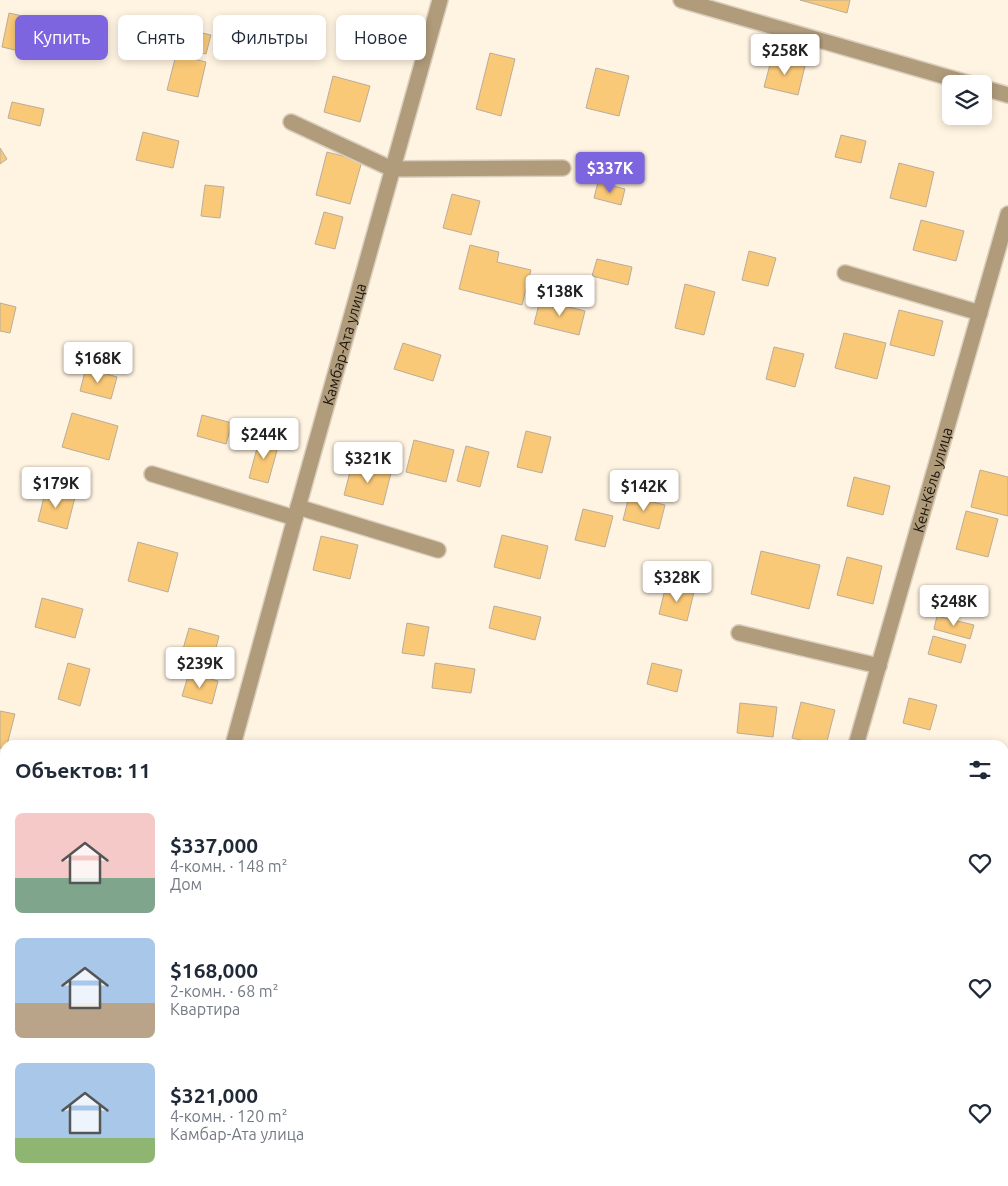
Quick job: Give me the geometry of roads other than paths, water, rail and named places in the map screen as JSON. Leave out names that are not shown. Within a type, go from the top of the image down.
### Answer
[{"type":"street","name":"Камбар-Ата улица","points":[[234,740],[440,0]]},
{"type":"street","points":[[682,0],[942,76]]},
{"type":"street","points":[[992,90],[1008,95]]},
{"type":"street","points":[[291,122],[392,169],[563,168]]},
{"type":"street","name":"Кен-Кёль улица","points":[[857,740],[1008,214]]},
{"type":"street","points":[[845,273],[980,313]]},
{"type":"street","points":[[152,474],[438,550]]},
{"type":"street","points":[[739,633],[878,666]]}]
